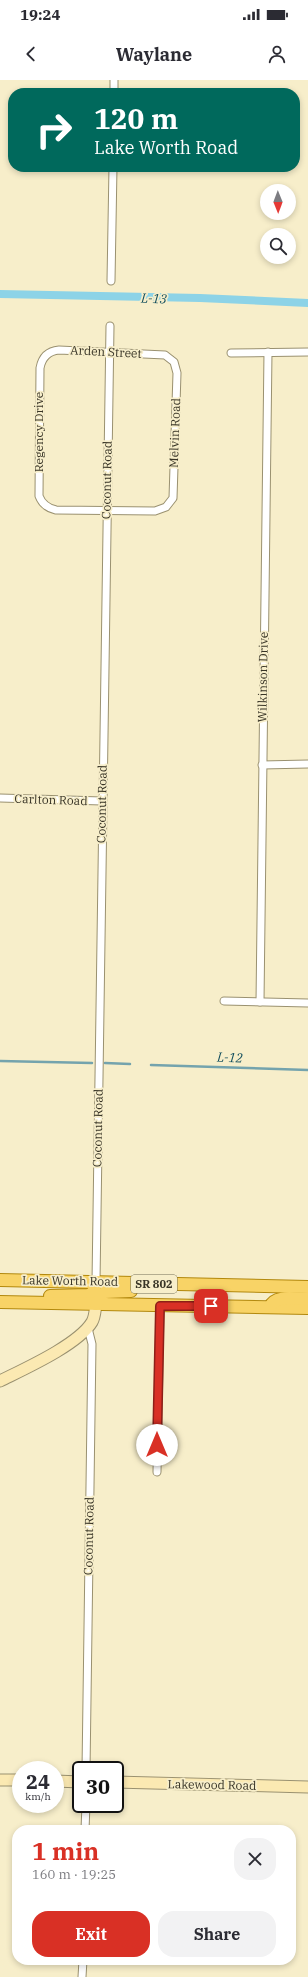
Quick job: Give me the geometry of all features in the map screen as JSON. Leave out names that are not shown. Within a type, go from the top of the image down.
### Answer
[{"type":"main road","name":"Lake Worth Road","points":[[0,1280],[308,1287]]},
{"type":"main road","points":[[30,1303],[53,1295],[88,1295],[93,1293],[96,1282]]},
{"type":"main road","points":[[96,1304],[105,1292],[140,1291],[156,1284]]},
{"type":"main road","points":[[270,1308],[272,1302],[277,1299],[308,1300]]},
{"type":"main road","name":"Lake Worth Road","points":[[0,1302],[308,1308]]},
{"type":"street","points":[[111,281],[113,172]]},
{"type":"street","name":"Coconut Road","points":[[96,1282],[110,326]]},
{"type":"street","name":"Arden Street","points":[[44,357],[53,350],[59,350],[165,355],[170,358]]},
{"type":"street","name":"Wilkinson Drive","points":[[260,1002],[268,352]]},
{"type":"street","points":[[231,353],[308,352]]},
{"type":"street","name":"Regency Drive","points":[[44,357],[40,368],[39,496],[45,506],[56,510],[107,510]]},
{"type":"street","name":"Melvin Road","points":[[107,510],[155,511],[166,508],[173,498],[177,373],[176,367],[170,358]]},
{"type":"street","points":[[262,765],[308,764]]},
{"type":"street","name":"Carlton Road","points":[[0,798],[102,801]]},
{"type":"street","points":[[224,1001],[308,1003]]},
{"type":"street","points":[[0,1381],[79,1337],[88,1328],[93,1320],[96,1304]]},
{"type":"street","points":[[157,1472],[160,1306]]},
{"type":"street","name":"Coconut Road","points":[[86,1761],[92,1344],[88,1328]]},
{"type":"street","points":[[0,1780],[12,1780]]},
{"type":"street","name":"Lakewood Road","points":[[124,1782],[308,1787]]},
{"type":"street","points":[[85,1825],[86,1813]]},
{"type":"street","points":[[82,1977],[83,1965]]},
{"type":"waterway","name":"L-13","points":[[0,294],[200,298],[308,303]]},
{"type":"waterway","name":"L-12","points":[[0,1061],[92,1063]]},
{"type":"waterway","name":"L-12","points":[[105,1063],[130,1064]]},
{"type":"waterway","name":"L-12","points":[[151,1065],[308,1070]]},
{"type":"route","points":[[157,1445],[160,1306],[211,1306]]}]
